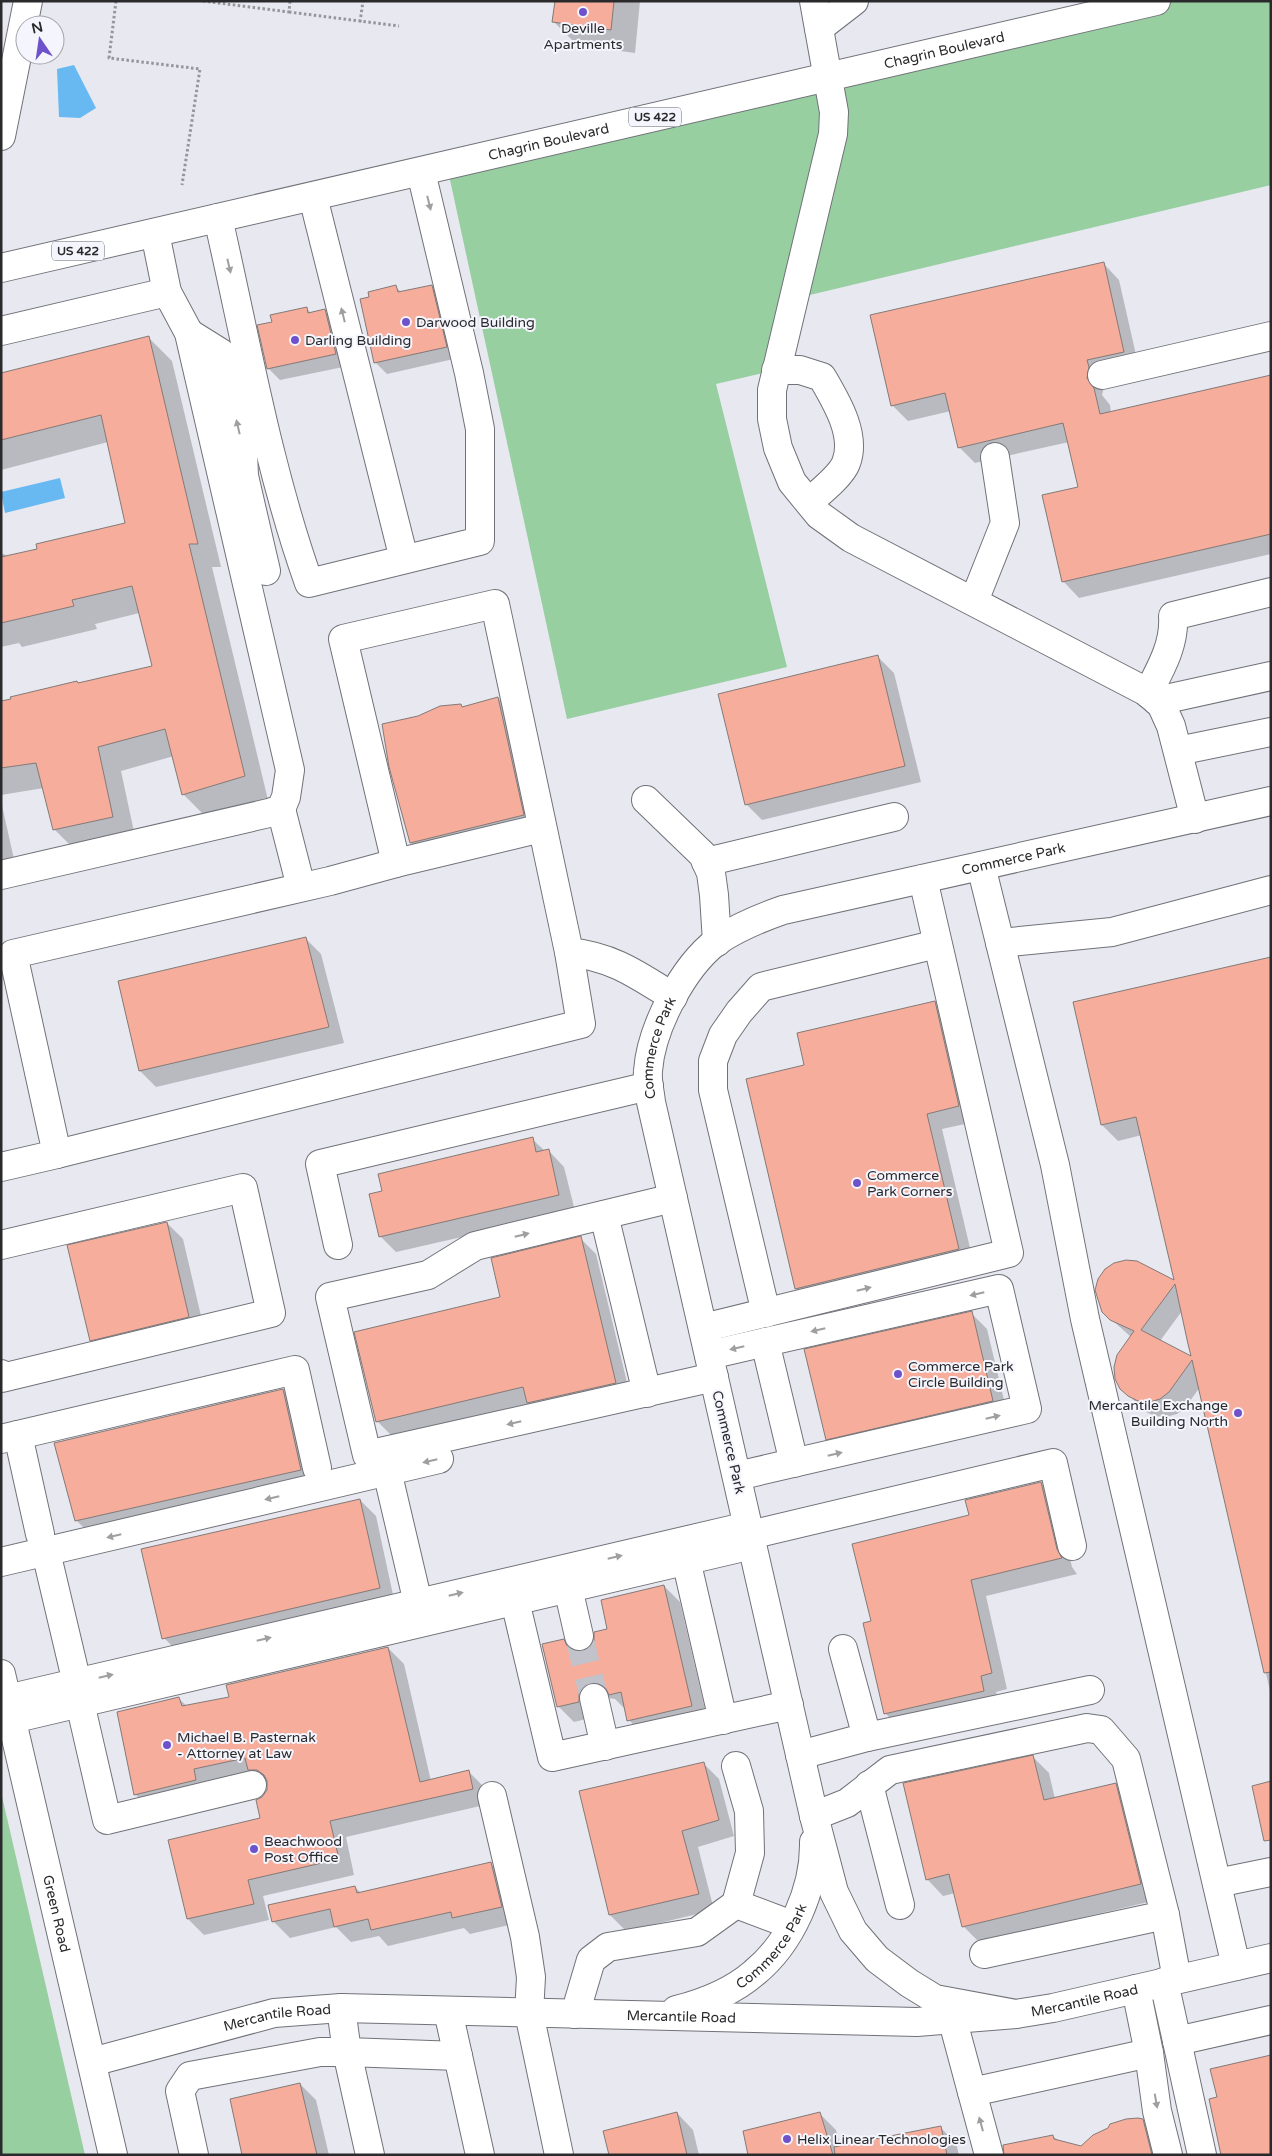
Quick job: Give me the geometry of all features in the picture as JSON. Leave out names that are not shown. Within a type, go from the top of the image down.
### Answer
[{"type":"street","points":[[1,136],[28,1]]},
{"type":"street","points":[[814,1],[826,78],[834,112],[833,134],[772,390],[772,419],[778,448],[792,482],[819,515],[851,538],[974,601],[1152,697],[1161,704],[1171,726],[1195,818]]},
{"type":"street","points":[[819,28],[854,1]]},
{"type":"street","name":"Chagrin Boulevard","points":[[1,268],[1156,1]]},
{"type":"street","points":[[218,218],[263,419],[292,532],[310,582],[480,540],[480,429],[469,373],[421,172]]},
{"type":"street","points":[[313,196],[404,559]]},
{"type":"street","points":[[155,233],[168,292],[189,333],[290,770],[286,796],[281,809],[301,888]]},
{"type":"street","points":[[1,331],[168,292]]},
{"type":"street","points":[[189,333],[221,353],[243,452],[244,476],[266,571]]},
{"type":"street","points":[[1102,375],[1271,336]]},
{"type":"street","points":[[776,370],[800,370],[822,377],[838,405],[849,443],[846,464],[826,487],[809,502]]},
{"type":"street","points":[[211,428],[244,476]]},
{"type":"street","points":[[974,601],[1005,523],[995,457]]},
{"type":"street","points":[[1152,697],[1170,646],[1174,630],[1173,616],[1271,592]]},
{"type":"street","points":[[1,1167],[582,1024],[569,952],[495,604],[343,639],[396,864]]},
{"type":"street","points":[[1152,697],[1271,676]]},
{"type":"street","points":[[1178,750],[1271,732]]},
{"type":"street","points":[[646,800],[703,856],[711,873],[717,942]]},
{"type":"street","name":"Commerce Park","points":[[1016,2014],[950,2010],[909,1983],[877,1959],[853,1931],[834,1892],[814,1816],[651,1102],[648,1071],[655,1037],[672,997],[694,963],[717,942],[750,922],[783,910],[1271,801]]},
{"type":"street","points":[[1,875],[281,809]]},
{"type":"street","points":[[706,862],[894,817]]},
{"type":"street","points":[[57,1154],[13,954],[301,888],[542,828]]},
{"type":"street","points":[[982,866],[1055,1165],[1085,1319],[1236,1966]]},
{"type":"street","points":[[703,1328],[1009,1254],[922,879]]},
{"type":"street","points":[[1000,943],[1112,932],[1271,890]]},
{"type":"street","points":[[766,1313],[713,1090],[713,1061],[723,1035],[738,1012],[761,988],[937,944]]},
{"type":"street","points":[[569,952],[593,955],[617,964],[672,997]]},
{"type":"street","points":[[338,1245],[320,1164],[649,1086]]},
{"type":"street","points":[[1,1245],[243,1188],[272,1313],[2,1378],[1,1374]]},
{"type":"street","points":[[418,1603],[330,1297],[428,1275],[475,1246],[673,1198]]},
{"type":"street","points":[[604,1215],[647,1393]]},
{"type":"street","points":[[1,1562],[43,1543],[377,1463],[713,1375],[765,1342],[999,1289],[1027,1409],[736,1476]]},
{"type":"street","points":[[765,1342],[794,1463]]},
{"type":"street","points":[[252,1785],[108,1820],[43,1543],[10,1437],[295,1370],[317,1468]]},
{"type":"street","points":[[377,1463],[713,1375]]},
{"type":"street","points":[[78,1693],[418,1603],[750,1535],[1053,1463],[1072,1546]]},
{"type":"street","points":[[7,1697],[78,1693],[515,1601],[686,1560],[750,1535]]},
{"type":"street","points":[[686,1560],[722,1720]]},
{"type":"street","points":[[568,1588],[579,1636]]},
{"type":"street","points":[[515,1601],[552,1757],[789,1705]]},
{"type":"street","points":[[843,1649],[867,1737]]},
{"type":"street","points":[[800,1755],[867,1737],[1090,1690]]},
{"type":"street","name":"Green Road","points":[[7,1697],[114,2155]]},
{"type":"street","points":[[594,1698],[605,1746]]},
{"type":"street","points":[[814,1816],[847,1803],[890,1770],[1087,1728],[1102,1730],[1126,1759],[1165,1914],[1177,2041],[1202,2155]]},
{"type":"street","points":[[575,2014],[590,1960],[608,1947],[698,1932],[736,1904],[750,1853],[749,1811],[736,1766]]},
{"type":"street","points":[[869,1785],[900,1905]]},
{"type":"street","points":[[492,1796],[525,1937],[531,1977],[529,2013],[559,2155]]},
{"type":"street","name":"Commerce Park","points":[[652,2016],[698,2005],[728,1991],[755,1973],[779,1946],[792,1926],[810,1883],[815,1852],[814,1816]]},
{"type":"street","points":[[1217,1883],[1271,1872]]},
{"type":"street","points":[[736,1904],[792,1926]]},
{"type":"street","points":[[984,1954],[1165,1914]]},
{"type":"street","name":"Mercantile Road","points":[[1016,2014],[1053,2008],[1271,1958]]},
{"type":"street","points":[[1136,1989],[1149,2053],[1154,2094],[1168,2155]]},
{"type":"street","points":[[341,2008],[347,2052],[370,2155]]},
{"type":"street","name":"Mercantile Road","points":[[92,2062],[274,2013],[341,2008],[917,2022],[950,2010]]},
{"type":"street","points":[[950,2010],[989,2155]]},
{"type":"street","points":[[448,2011],[480,2155]]},
{"type":"street","points":[[1177,2041],[1271,2020]]},
{"type":"street","points":[[194,2155],[180,2091],[190,2076],[320,2052],[458,2056]]},
{"type":"street","points":[[972,2092],[1149,2053]]},
{"type":"path","points":[[116,1],[109,58],[200,69],[182,185]]},
{"type":"path","points":[[203,1],[400,26]]},
{"type":"path","points":[[289,12],[290,1]]},
{"type":"path","points":[[360,22],[363,1]]},
{"type":"green space","points":[[1156,1],[1271,1],[1271,185],[793,299],[776,370],[716,384],[787,667],[567,719],[447,166]]},
{"type":"green space","points":[[1,1792],[85,2155],[1,2155]]},
{"type":"water","points":[[74,65],[96,108],[80,118],[59,117],[57,69]]},
{"type":"water","points":[[60,478],[65,498],[5,513],[1,492]]},
{"type":"building","name":"Deville Apartments","points":[[555,1],[614,1],[611,30],[552,22]]},
{"type":"building","points":[[1104,262],[1124,352],[1087,360],[1089,367],[1087,378],[1094,388],[1100,414],[1271,375],[1271,534],[1062,582],[1042,495],[1078,487],[1063,423],[958,448],[945,393],[891,406],[870,315]]},
{"type":"building","name":"Darwood Building","points":[[396,285],[398,292],[432,285],[447,347],[374,363],[360,299],[369,297],[368,292]]},
{"type":"building","name":"Darling Building","points":[[307,307],[308,313],[325,309],[336,354],[267,369],[257,325],[272,322],[270,315]]},
{"type":"building","points":[[149,336],[198,544],[189,544],[245,776],[182,795],[165,729],[98,747],[113,817],[53,830],[36,763],[1,768],[1,701],[11,699],[10,697],[77,681],[78,683],[152,666],[132,586],[72,600],[74,606],[1,623],[1,557],[37,549],[36,544],[125,523],[101,415],[1,440],[1,373]]},
{"type":"building","points":[[878,655],[905,766],[745,805],[718,694]]},
{"type":"building","points":[[498,697],[524,815],[410,843],[389,767],[382,724],[418,716],[440,706],[461,704],[462,707]]},
{"type":"building","points":[[306,937],[329,1027],[139,1071],[118,981]]},
{"type":"building","name":"Mercantile Exchange Building North","points":[[1271,957],[1271,1672],[1264,1673],[1192,1360],[1169,1392],[1160,1399],[1150,1402],[1138,1401],[1128,1396],[1120,1389],[1115,1379],[1114,1367],[1117,1355],[1134,1331],[1110,1320],[1102,1312],[1095,1290],[1098,1279],[1105,1269],[1114,1263],[1126,1260],[1137,1261],[1174,1280],[1136,1117],[1101,1125],[1073,1002]],"holes":[[[1175,1284],[1191,1356],[1141,1330]]]},
{"type":"building","name":"Commerce Park Corners","points":[[935,1001],[959,1106],[927,1114],[959,1249],[795,1289],[746,1079],[804,1065],[797,1033]]},
{"type":"building","points":[[533,1137],[536,1152],[549,1149],[559,1195],[379,1237],[369,1194],[382,1191],[378,1174]]},
{"type":"building","points":[[167,1222],[189,1317],[90,1341],[67,1245]]},
{"type":"building","points":[[581,1236],[616,1383],[527,1403],[523,1387],[376,1422],[354,1332],[500,1297],[491,1258]]},
{"type":"building","name":"Commerce Park Circle Building","points":[[972,1311],[993,1401],[826,1440],[804,1349]]},
{"type":"building","points":[[283,1389],[301,1470],[75,1521],[54,1443]]},
{"type":"building","points":[[1041,1482],[1057,1549],[1062,1558],[971,1580],[992,1673],[981,1676],[984,1691],[884,1714],[863,1623],[871,1621],[852,1544],[969,1515],[965,1500]]},
{"type":"building","points":[[360,1499],[380,1588],[162,1639],[141,1549]]},
{"type":"building","points":[[664,1585],[692,1706],[627,1721],[621,1692],[609,1695],[605,1687],[598,1683],[591,1683],[583,1687],[579,1694],[579,1702],[557,1707],[542,1644],[564,1639],[567,1646],[574,1651],[583,1651],[590,1647],[594,1641],[594,1632],[607,1629],[601,1600]]},
{"type":"building","points":[[388,1647],[420,1782],[469,1770],[473,1789],[330,1821],[339,1859],[248,1880],[254,1904],[187,1919],[168,1840],[260,1818],[256,1800],[262,1797],[267,1790],[267,1781],[264,1775],[257,1770],[248,1770],[245,1758],[194,1769],[196,1780],[134,1795],[117,1712],[179,1697],[182,1706],[229,1697],[226,1685]]},
{"type":"building","points":[[1033,1755],[1044,1800],[1116,1783],[1141,1884],[962,1927],[949,1874],[926,1880],[903,1783]]},
{"type":"building","points":[[704,1762],[719,1820],[682,1831],[699,1894],[609,1915],[579,1791]]},
{"type":"building","points":[[1271,1781],[1271,1840],[1264,1841],[1252,1786]]},
{"type":"building","points":[[491,1862],[502,1907],[452,1918],[451,1912],[371,1930],[368,1919],[334,1927],[330,1909],[272,1922],[268,1905],[355,1886],[357,1893]]},
{"type":"building","points":[[1271,2055],[1271,2155],[1221,2155],[1209,2099],[1217,2097],[1210,2069]]},
{"type":"building","points":[[300,2083],[317,2155],[242,2155],[230,2099]]},
{"type":"building","points":[[677,2112],[687,2155],[609,2155],[603,2131]]},
{"type":"building","points":[[820,2112],[833,2155],[748,2155],[743,2131]]},
{"type":"building","points":[[1126,2119],[1143,2119],[1152,2155],[1004,2155],[1003,2145],[1053,2135],[1054,2139],[1081,2146],[1093,2135],[1108,2128],[1110,2124]]},
{"type":"building","points":[[941,2126],[947,2155],[835,2155],[834,2147]]},
{"type":"tunnel","points":[[579,1636],[594,1698]]},
{"type":"place","name":"Deville Apartments","points":[[583,12]]},
{"type":"place","name":"Darwood Building","points":[[406,322]]},
{"type":"place","name":"Darling Building","points":[[295,340]]},
{"type":"place","name":"Commerce Park Corners","points":[[857,1183]]},
{"type":"place","name":"Commerce Park Circle Building","points":[[898,1374]]},
{"type":"place","name":"Mercantile Exchange Building North","points":[[1238,1413]]},
{"type":"place","name":"Michael B. Pasternak - Attorney at Law","points":[[167,1745]]},
{"type":"place","name":"Beachwood Post Office","points":[[254,1849]]},
{"type":"place","name":"Helix Linear Technologies","points":[[787,2139]]}]
